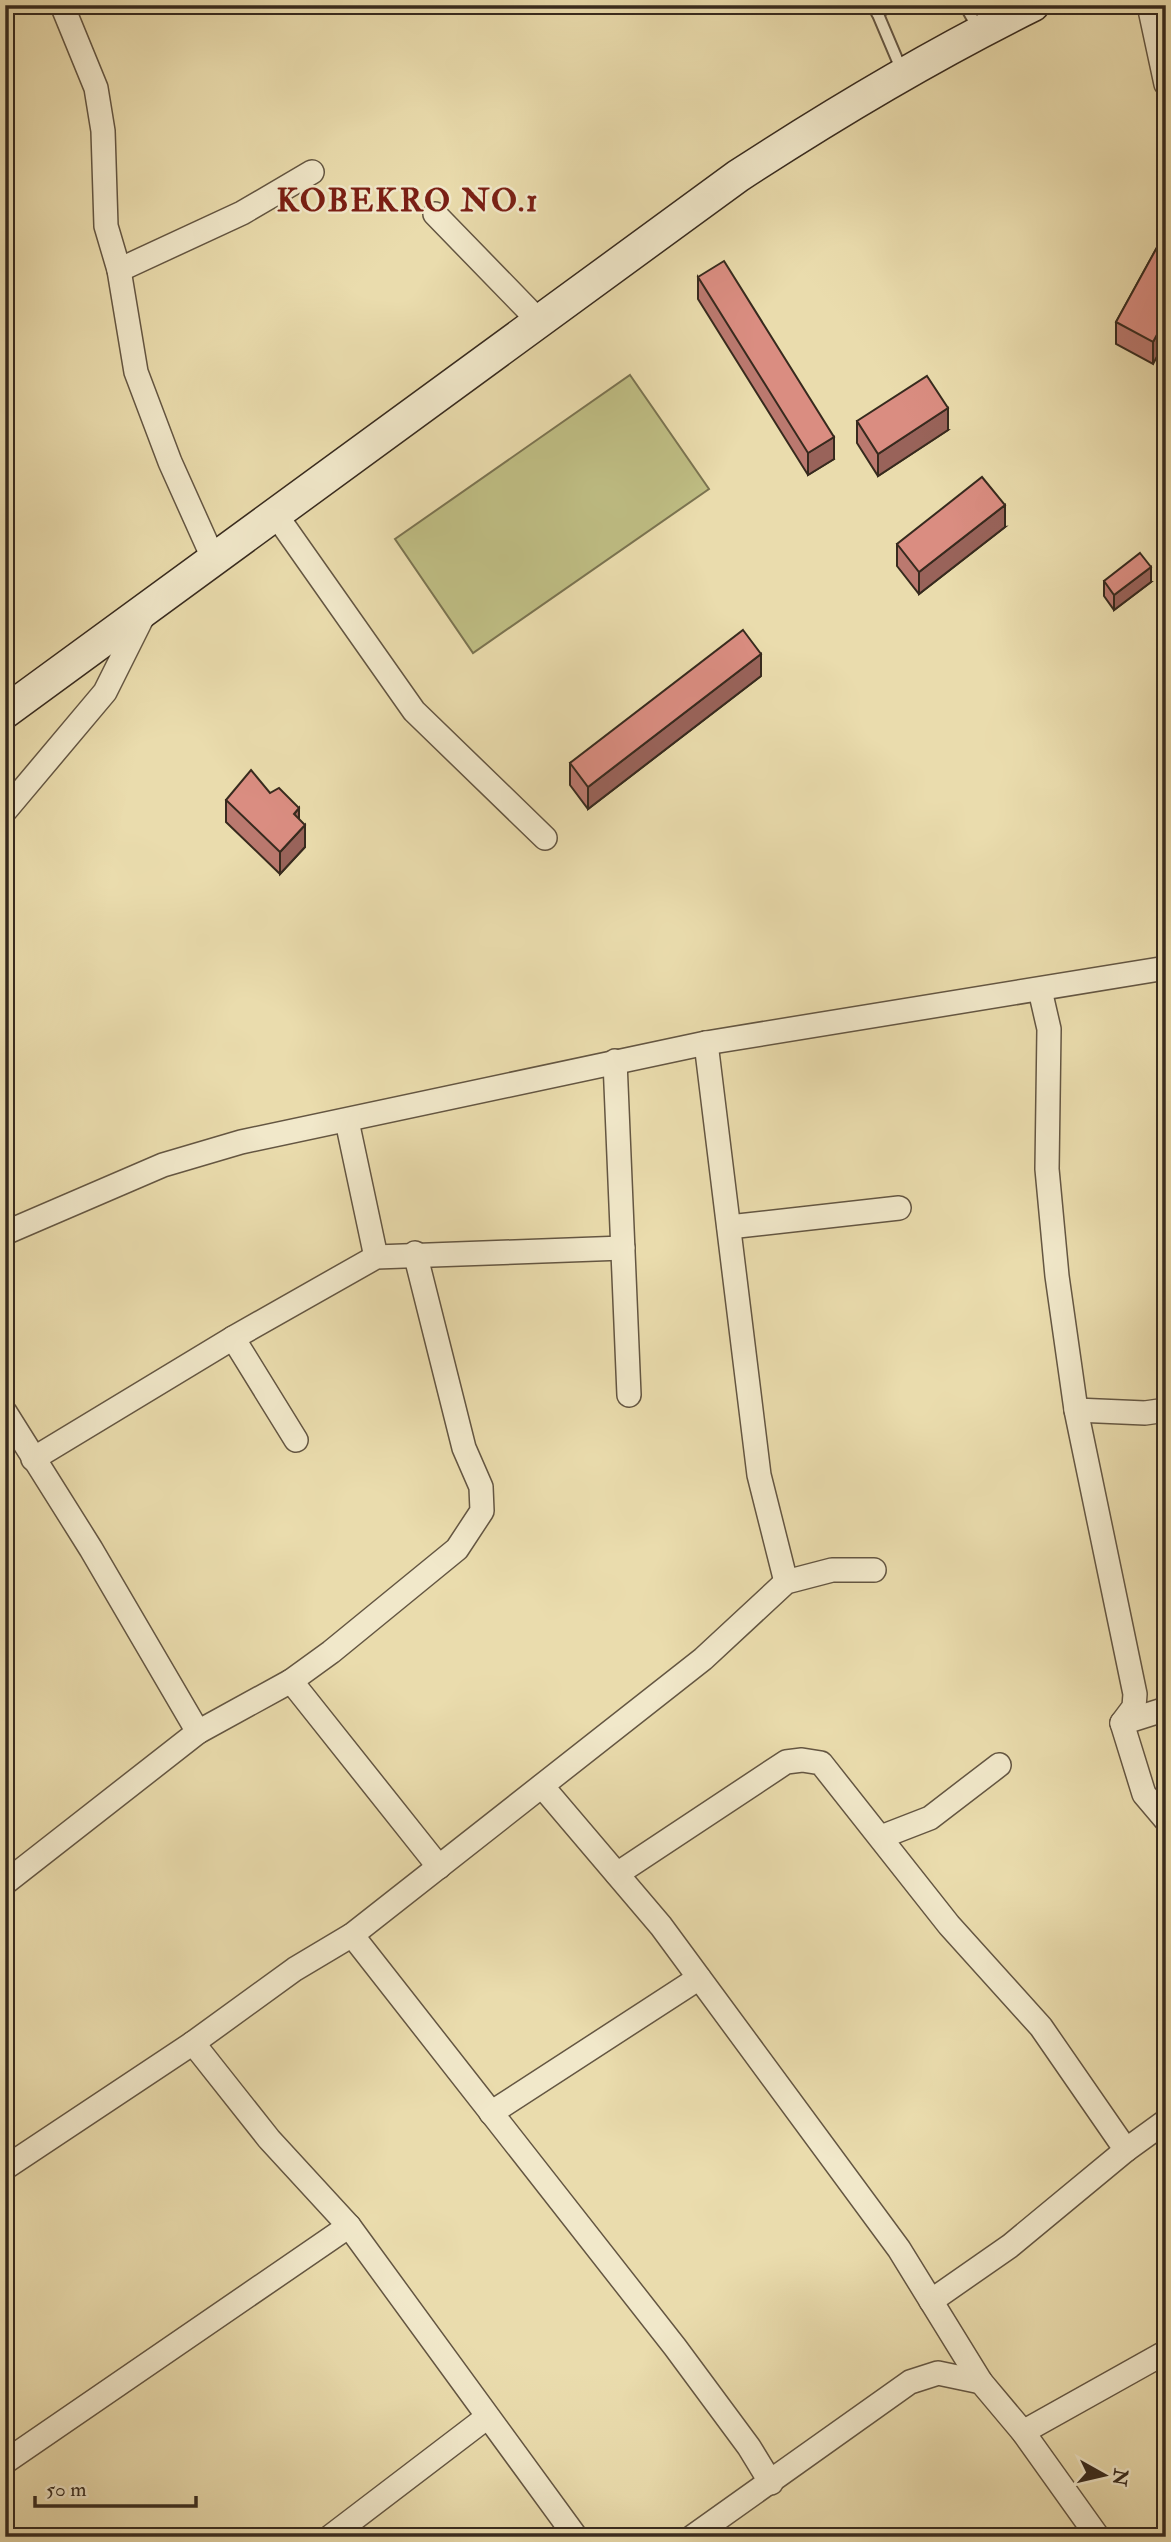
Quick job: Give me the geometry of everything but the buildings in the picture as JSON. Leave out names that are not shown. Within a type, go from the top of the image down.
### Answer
[{"type":"main road","points":[[5,712],[738,176],[842,109],[904,74],[972,19],[1018,8]]},
{"type":"street","points":[[62,5],[96,88],[103,131],[106,226],[119,270],[136,372],[170,463],[214,561]]},
{"type":"street","points":[[1149,5],[1166,84]]},
{"type":"street","points":[[119,270],[242,213],[312,172]]},
{"type":"street","points":[[435,214],[538,320]]},
{"type":"street","points":[[276,515],[414,711],[545,838]]},
{"type":"street","points":[[5,811],[105,692],[145,612]]},
{"type":"street","points":[[5,1233],[163,1165],[241,1142],[706,1043],[1166,968]]},
{"type":"street","points":[[1040,990],[1049,1029],[1048,1182],[1057,1276],[1076,1410],[1135,1694],[1133,1707],[1122,1723]]},
{"type":"street","points":[[706,1043],[759,1475],[786,1582]]},
{"type":"street","points":[[615,1061],[629,1395]]},
{"type":"street","points":[[347,1121],[376,1257]]},
{"type":"street","points":[[729,1227],[899,1208]]},
{"type":"street","points":[[33,1459],[233,1338],[376,1257],[415,1253],[623,1248]]},
{"type":"street","points":[[5,1883],[198,1732],[291,1681],[331,1652],[457,1549],[482,1511],[481,1487],[464,1448],[415,1253]]},
{"type":"street","points":[[233,1338],[296,1440]]},
{"type":"street","points":[[1076,1410],[1145,1413],[1166,1410]]},
{"type":"street","points":[[5,1412],[91,1549],[198,1732]]},
{"type":"street","points":[[5,2168],[193,2043],[295,1969],[352,1935],[704,1659],[786,1582],[832,1570],[874,1570]]},
{"type":"street","points":[[291,1681],[439,1867]]},
{"type":"street","points":[[1122,1723],[1166,1709]]},
{"type":"street","points":[[1122,1723],[1144,1794],[1166,1820]]},
{"type":"street","points":[[617,1874],[786,1762],[821,1763],[949,1926],[1041,2027],[1126,2150]]},
{"type":"street","points":[[881,1837],[930,1818],[999,1765]]},
{"type":"street","points":[[542,1786],[617,1874],[699,1978],[899,2249],[981,2382],[1023,2432],[1098,2537]]},
{"type":"street","points":[[352,1935],[675,2347],[749,2447],[771,2483]]},
{"type":"street","points":[[491,2113],[699,1978]]},
{"type":"street","points":[[193,2043],[269,2139],[349,2226],[486,2418],[576,2537]]},
{"type":"street","points":[[931,2301],[1010,2246],[1126,2150],[1166,2121]]},
{"type":"street","points":[[5,2462],[349,2226]]},
{"type":"street","points":[[938,2373],[955,2338]]},
{"type":"street","points":[[1023,2432],[1166,2352]]},
{"type":"street","points":[[703,2533],[883,2398],[910,2382],[938,2373],[981,2382]]},
{"type":"street","points":[[330,2537],[486,2418]]},
{"type":"lane","points":[[891,5],[876,9],[904,74]]},
{"type":"shaded area","points":[[630,375],[709,489],[473,653],[395,539]]},
{"type":"district","name":"KOBEKRO NO.1","points":[[408,200]]}]
